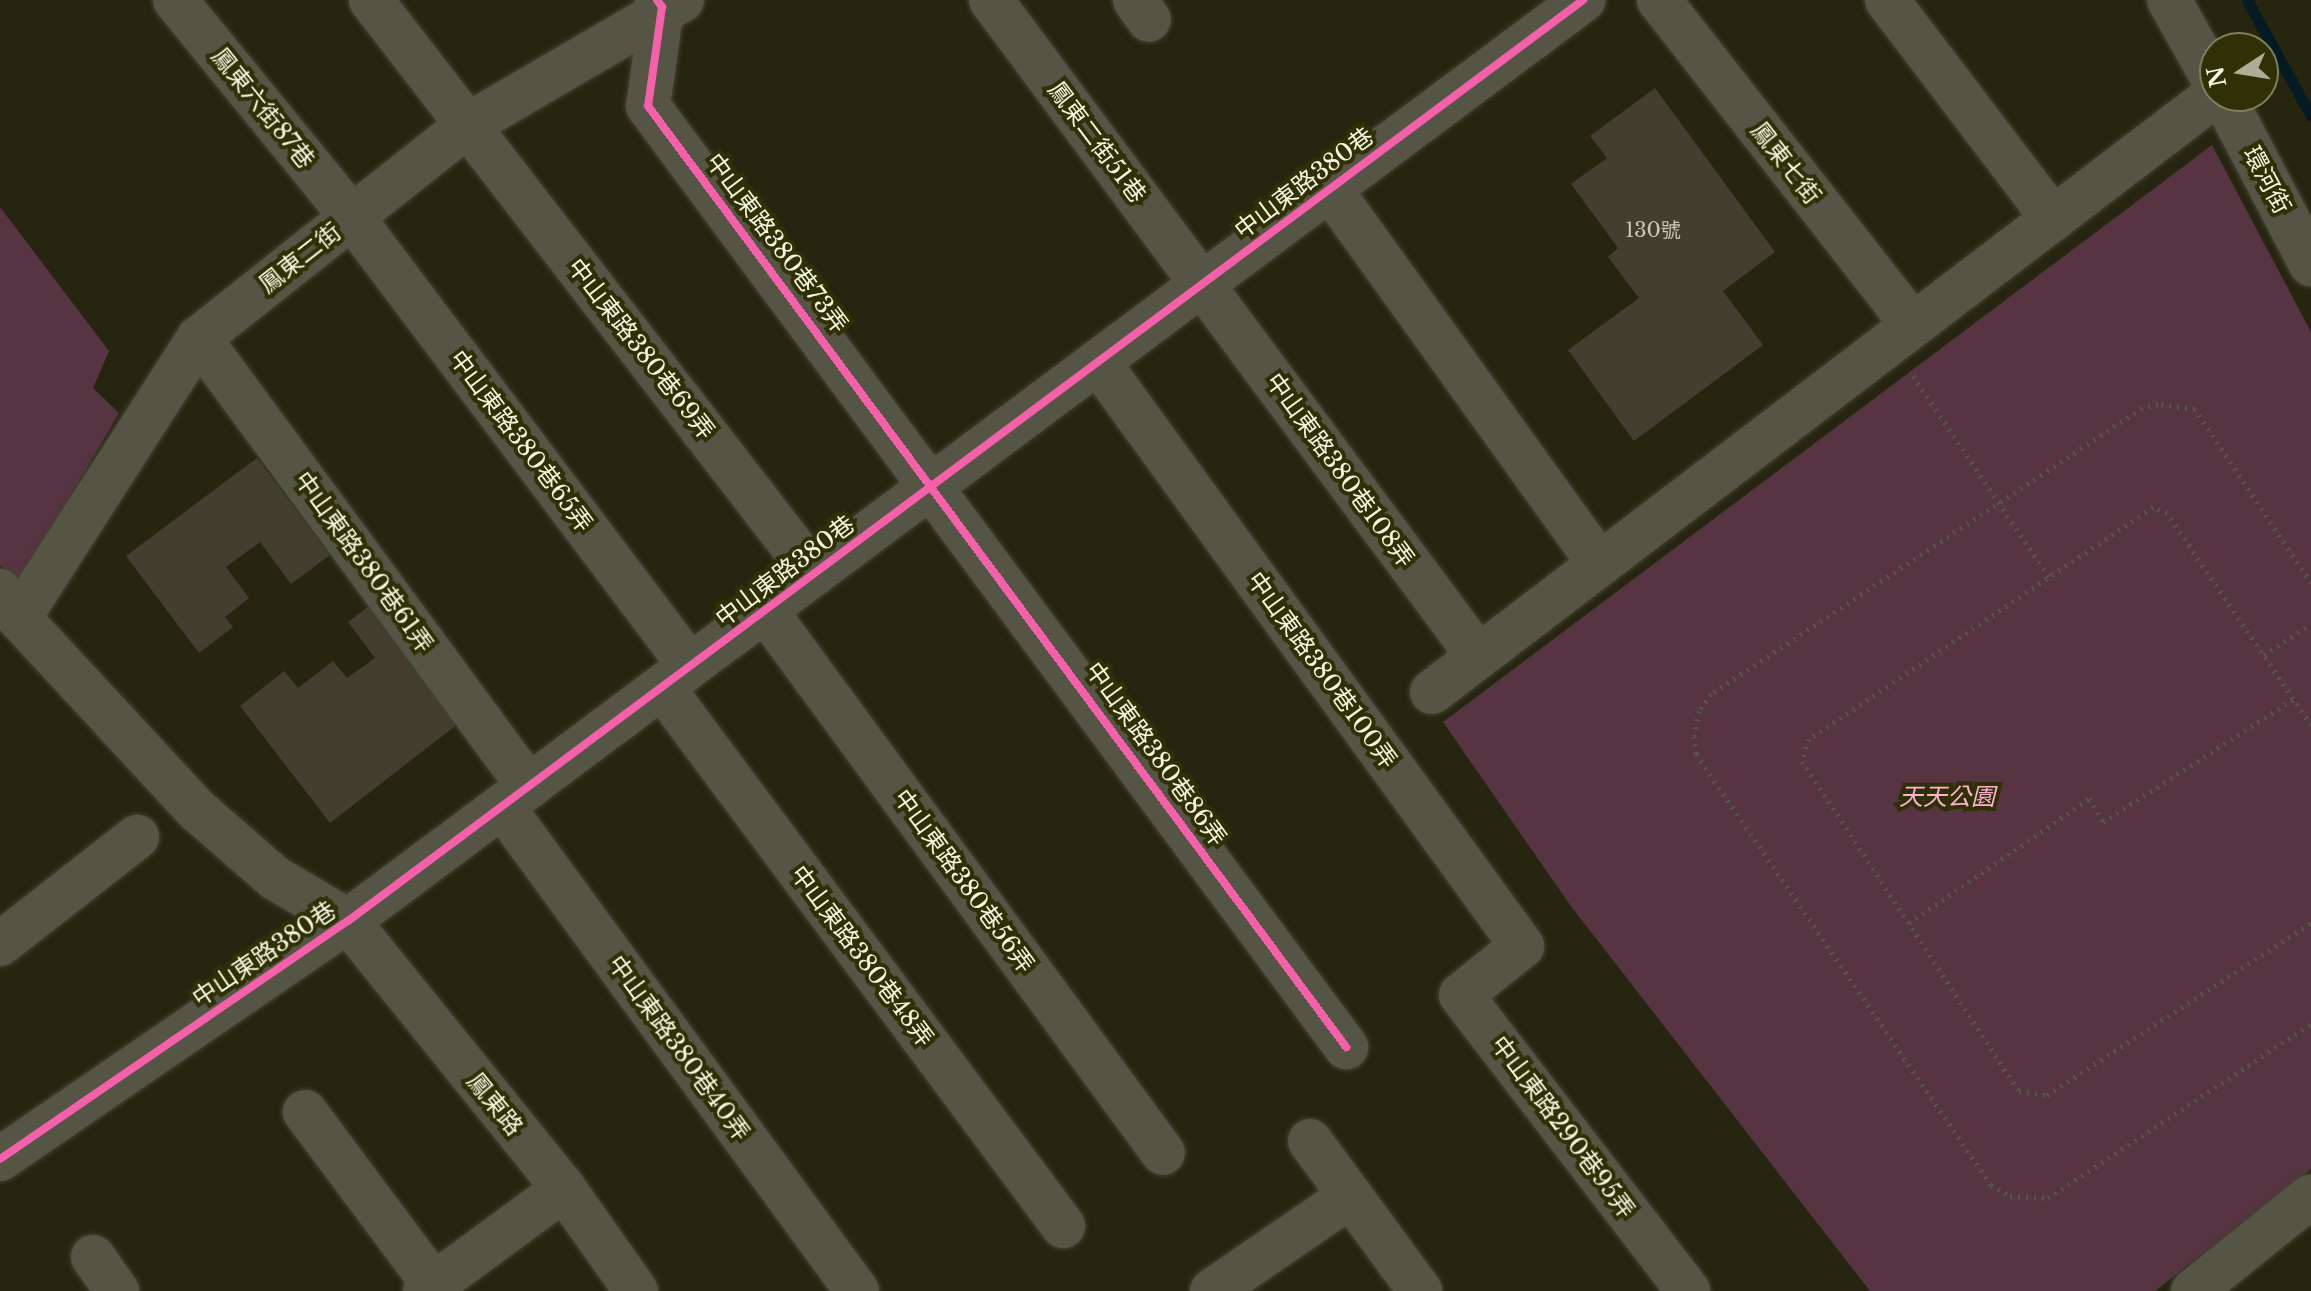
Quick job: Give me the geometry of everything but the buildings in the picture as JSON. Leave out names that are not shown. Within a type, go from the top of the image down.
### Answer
[{"type":"street","name":"鳳東六街87巷","points":[[175,0],[352,217]]},
{"type":"street","name":"中山東路380巷69弄","points":[[371,0],[814,574]]},
{"type":"street","name":"鳳東二街51巷","points":[[991,0],[1203,284]]},
{"type":"street","name":"中山東路380巷","points":[[0,1159],[348,921],[1583,0]]},
{"type":"street","name":"鳳東七街","points":[[1659,0],[1902,334]]},
{"type":"street","points":[[1887,0],[2053,219]]},
{"type":"street","points":[[2169,0],[2199,53]]},
{"type":"street","name":"鳳東二街","points":[[9,605],[199,338],[468,125],[667,2]]},
{"type":"street","name":"中山東路380巷73弄","points":[[667,2],[648,106],[933,485]]},
{"type":"street","points":[[1432,692],[2199,107]]},
{"type":"street","name":"環河街","points":[[2231,112],[2311,264]]},
{"type":"street","points":[[1330,189],[1599,564]]},
{"type":"street","name":"中山東路380巷65弄","points":[[352,217],[676,676]]},
{"type":"street","name":"中山東路380巷108弄","points":[[1203,284],[1478,656]]},
{"type":"street","name":"中山東路380巷61弄","points":[[199,338],[515,796]]},
{"type":"street","name":"中山東路380巷100弄","points":[[1098,362],[1522,946],[1492,970]]},
{"type":"street","name":"中山東路380巷86弄","points":[[933,485],[1346,1047]]},
{"type":"street","points":[[9,605],[197,810],[275,878],[348,921]]},
{"type":"street","name":"中山東路380巷56弄","points":[[765,610],[1163,1153]]},
{"type":"street","name":"中山東路380巷48弄","points":[[676,676],[1063,1226]]},
{"type":"street","name":"中山東路380巷40弄","points":[[515,796],[857,1291]]},
{"type":"street","points":[[0,944],[137,837]]},
{"type":"street","name":"鳳東路","points":[[348,921],[564,1189],[636,1291]]},
{"type":"street","name":"中山東路290巷95弄","points":[[1492,970],[1461,995],[1688,1291]]},
{"type":"street","points":[[305,1112],[429,1288],[564,1189]]},
{"type":"street","points":[[1310,1141],[1420,1291]]},
{"type":"street","points":[[1212,1291],[1350,1196]]},
{"type":"street","points":[[2193,1291],[2311,1196]]},
{"type":"path","points":[[1902,334],[1999,503],[2049,577]]},
{"type":"path","points":[[2311,583],[2195,409],[2179,403],[2142,408],[1711,694],[1699,711],[1696,754],[1991,1185],[2010,1196],[2048,1198],[2311,1024]]},
{"type":"path","points":[[2311,725],[2167,513],[2153,507],[1809,739],[1802,761],[2019,1091],[2047,1095],[2311,923]]},
{"type":"path","points":[[2264,655],[2311,624]]},
{"type":"path","points":[[1909,923],[2090,798],[2103,822],[2294,699]]},
{"type":"green space","name":"天天公園","points":[[2212,145],[2311,332],[2311,1169],[2155,1291],[1870,1291],[1570,905],[1443,722]]},
{"type":"green space","points":[[0,207],[109,351],[93,388],[119,413],[17,589],[0,565]]},
{"type":"waterway","points":[[2247,0],[2311,116]]},
{"type":"cycle path","points":[[657,0],[662,7],[648,106],[1346,1047]]},
{"type":"cycle path","points":[[0,1159],[348,921],[1583,0]]}]
